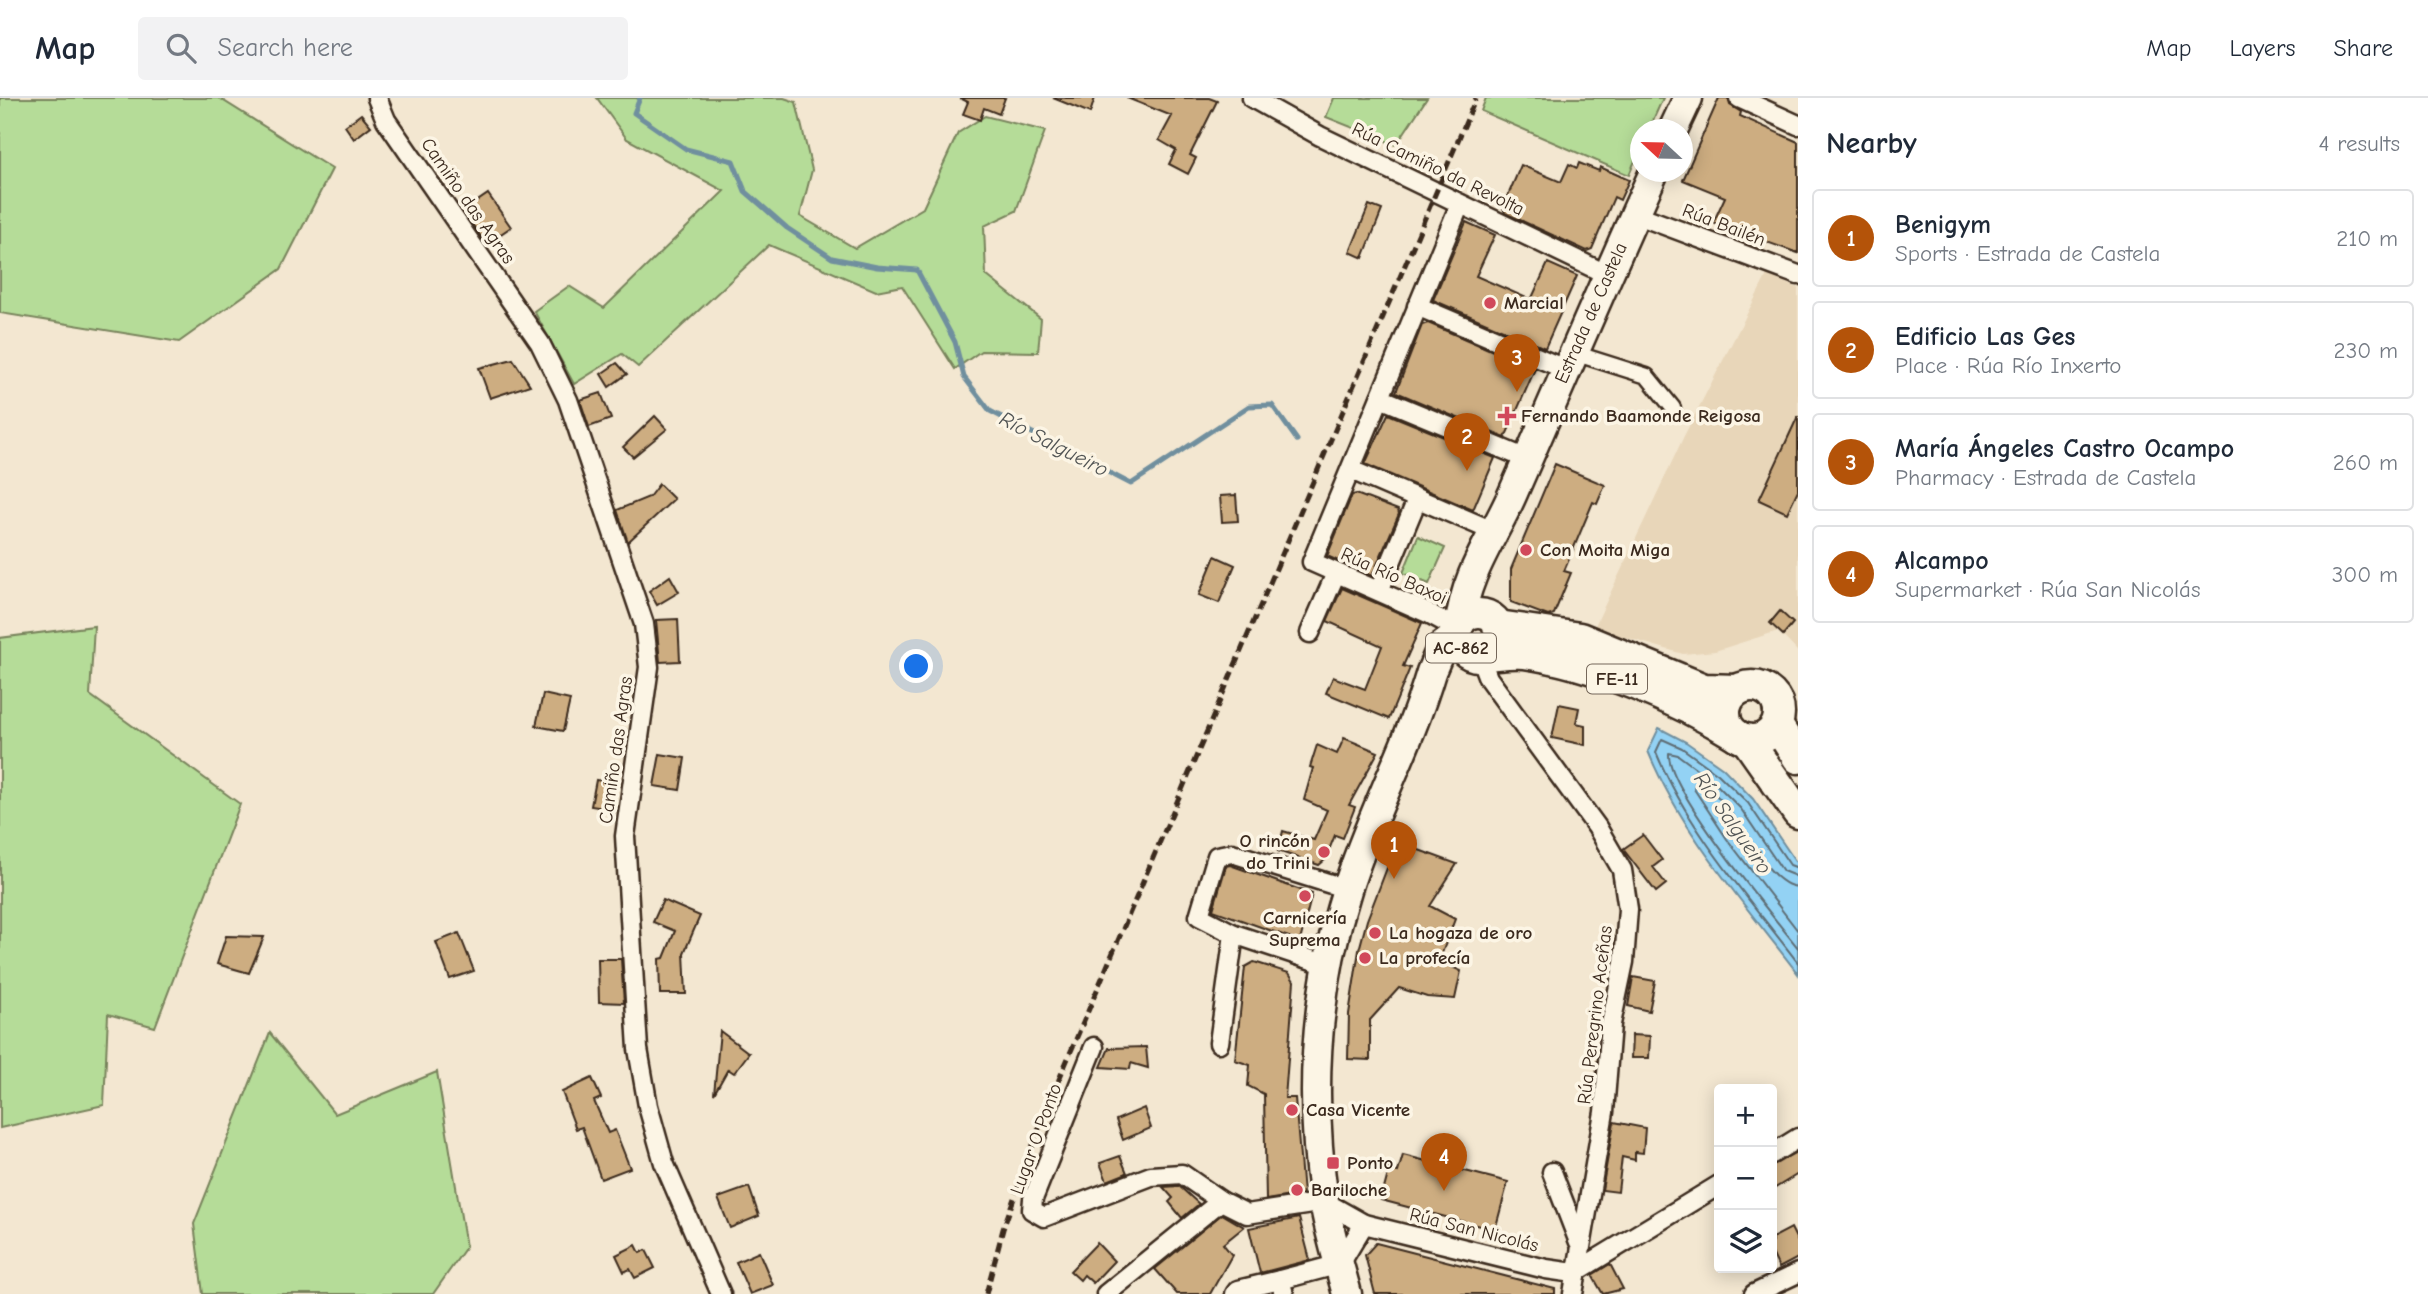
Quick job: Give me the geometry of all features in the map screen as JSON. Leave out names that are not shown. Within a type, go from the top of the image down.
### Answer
[{"type":"highway","name":"FE-11","points":[[1495,622],[1580,638],[1704,688],[1737,690],[1754,686],[1770,692],[1778,705],[1777,725],[1798,758]]},
{"type":"highway","name":"FE-11","points":[[1469,643],[1562,661],[1658,695],[1707,717],[1742,738]]},
{"type":"highway","name":"FE-11","points":[[1737,690],[1730,696],[1725,713],[1731,730],[1742,738],[1798,813]]},
{"type":"highway","points":[[1742,738],[1767,736],[1777,725]]},
{"type":"main road","points":[[1678,119],[1688,98]]},
{"type":"main road","name":"Estrada de Castela","points":[[1489,540],[1649,182]]},
{"type":"main road","name":"AC-862","points":[[1347,1294],[1325,1202],[1316,1116],[1318,1029],[1327,965],[1347,889],[1442,646],[1469,643],[1497,646],[1495,622],[1487,593],[1489,540]]},
{"type":"main road","name":"AC-862","points":[[1469,643],[1462,599],[1489,540]]},
{"type":"main road","name":"AC-862","points":[[1469,643],[1465,618],[1479,613],[1495,622]]},
{"type":"street","name":"Camiño das Agras","points":[[376,98],[386,120],[540,343],[568,400],[644,624],[649,667],[625,835],[638,1049],[648,1106],[664,1163],[721,1294]]},
{"type":"street","name":"Rúa Camiño da Revolta","points":[[1252,98],[1321,136],[1608,275]]},
{"type":"street","points":[[1739,98],[1798,125]]},
{"type":"street","points":[[1349,475],[1460,204]]},
{"type":"street","name":"Rúa Bailén","points":[[1635,214],[1798,275]]},
{"type":"street","points":[[1417,306],[1570,362],[1647,376],[1673,408]]},
{"type":"street","points":[[1380,398],[1527,459]]},
{"type":"street","points":[[1349,475],[1489,540]]},
{"type":"street","points":[[1349,475],[1489,540]]},
{"type":"street","name":"Rúa Río Baxoi","points":[[1349,475],[1312,562],[1379,592],[1469,643]]},
{"type":"street","points":[[1379,592],[1414,507]]},
{"type":"street","points":[[1310,633],[1336,573]]},
{"type":"street","name":"Rúa Peregrino Aceñas","points":[[1469,643],[1488,678],[1597,827],[1622,870],[1628,909],[1624,962],[1611,1024],[1599,1149],[1579,1242],[1573,1294]]},
{"type":"street","points":[[1327,965],[1234,934],[1199,916],[1217,856],[1232,853],[1347,889]]},
{"type":"street","points":[[1219,1043],[1234,934]]},
{"type":"street","name":"Lugar O Ponto","points":[[1094,1047],[1033,1199],[1032,1210],[1045,1217],[1151,1176],[1182,1174],[1221,1201],[1247,1214],[1325,1202]]},
{"type":"street","points":[[1777,1151],[1798,1138]]},
{"type":"street","points":[[1552,1172],[1579,1242]]},
{"type":"street","points":[[1574,1273],[1714,1188]]},
{"type":"street","points":[[1106,1294],[1221,1201]]},
{"type":"street","name":"Rúa San Nicolás","points":[[1325,1202],[1364,1224],[1546,1269],[1574,1273]]},
{"type":"street","points":[[1235,1294],[1238,1290],[1282,1287],[1340,1264],[1364,1224]]},
{"type":"street","points":[[1754,1294],[1798,1273]]},
{"type":"shaded area","points":[[1767,275],[1798,288],[1798,652],[1778,631],[1715,651],[1683,654],[1594,628],[1684,436]]},
{"type":"green space","points":[[0,98],[219,98],[332,169],[281,269],[179,342],[0,313]]},
{"type":"green space","points":[[597,98],[784,98],[796,102],[812,170],[800,216],[855,248],[923,208],[958,133],[985,116],[1045,131],[1016,211],[984,226],[986,275],[1041,319],[1038,352],[981,351],[955,369],[902,286],[876,291],[769,245],[638,367],[622,354],[574,384],[534,311],[569,286],[604,308],[724,191],[627,139]]},
{"type":"green space","points":[[1334,98],[1427,98],[1396,145],[1326,117]]},
{"type":"green space","points":[[1486,98],[1663,98],[1654,119],[1630,119],[1629,175],[1481,111]]},
{"type":"green space","points":[[1418,536],[1445,548],[1429,584],[1403,573]]},
{"type":"green space","points":[[94,626],[90,695],[240,804],[155,1027],[108,1014],[104,1105],[0,1128],[0,638]]},
{"type":"green space","points":[[270,1033],[335,1114],[437,1072],[466,1247],[433,1294],[203,1294],[194,1224]]},
{"type":"water","points":[[1659,728],[1686,742],[1723,768],[1753,799],[1798,865],[1798,974],[1716,867],[1678,811],[1648,751]]},
{"type":"building","points":[[960,98],[1005,98],[999,114],[984,108],[980,120],[963,114],[968,102]]},
{"type":"building","points":[[1053,98],[1095,98],[1090,113]]},
{"type":"building","points":[[1127,98],[1209,98],[1217,101],[1190,155],[1196,158],[1188,174],[1169,164],[1176,150],[1159,140],[1172,116]]},
{"type":"building","points":[[1719,98],[1728,98],[1730,105],[1741,112],[1740,116],[1798,142],[1798,253],[1713,223],[1725,197],[1688,182],[1693,182],[1693,157]]},
{"type":"building","points":[[361,114],[371,126],[354,139],[345,126]]},
{"type":"building","points":[[1579,163],[1599,171],[1600,167],[1629,180],[1620,200],[1614,197],[1592,249],[1587,251],[1505,213],[1503,207],[1521,165],[1561,182],[1569,164],[1577,168]]},
{"type":"building","points":[[488,194],[511,227],[486,244],[463,211]]},
{"type":"building","points":[[1369,205],[1382,210],[1363,258],[1350,252]]},
{"type":"building","points":[[1466,222],[1495,235],[1476,276],[1531,300],[1548,263],[1577,276],[1545,348],[1433,300]]},
{"type":"building","points":[[1428,323],[1535,369],[1505,438],[1396,392],[1422,325]]},
{"type":"building","points":[[513,359],[530,385],[490,398],[479,368]]},
{"type":"building","points":[[617,363],[627,374],[609,387],[601,374]]},
{"type":"building","points":[[601,393],[611,419],[589,427],[580,400]]},
{"type":"building","points":[[1388,414],[1495,458],[1473,510],[1365,464]]},
{"type":"building","points":[[655,416],[667,429],[633,457],[623,447]]},
{"type":"building","points":[[1798,416],[1798,490],[1787,513],[1759,500]]},
{"type":"building","points":[[1555,464],[1605,485],[1597,504],[1593,502],[1564,571],[1571,573],[1554,614],[1548,616],[1511,602],[1511,569]]},
{"type":"building","points":[[659,484],[674,499],[628,542],[617,510],[649,497]]},
{"type":"building","points":[[1356,494],[1398,510],[1399,514],[1372,576],[1327,556],[1352,495]]},
{"type":"building","points":[[1236,495],[1238,521],[1222,522],[1220,496]]},
{"type":"building","points":[[1215,556],[1235,565],[1219,603],[1199,595]]},
{"type":"building","points":[[670,576],[679,592],[657,605],[649,591]]},
{"type":"building","points":[[1342,588],[1422,623],[1403,666],[1410,668],[1389,719],[1326,693],[1333,677],[1365,689],[1382,646],[1327,621]]},
{"type":"building","points":[[1780,611],[1793,623],[1783,635],[1770,623]]},
{"type":"building","points":[[678,619],[680,661],[660,662],[656,620]]},
{"type":"building","points":[[543,694],[570,700],[563,731],[536,726]]},
{"type":"building","points":[[1559,704],[1579,708],[1576,723],[1585,725],[1585,745],[1552,738]]},
{"type":"building","points":[[1344,738],[1378,752],[1349,805],[1355,807],[1343,838],[1335,835],[1325,860],[1319,865],[1278,851],[1283,831],[1314,840],[1327,810],[1304,800],[1313,768],[1310,767],[1317,745],[1337,754]]},
{"type":"building","points":[[660,754],[685,758],[680,790],[654,786]]},
{"type":"building","points":[[596,780],[616,783],[611,809],[591,806]]},
{"type":"building","points":[[1643,835],[1662,860],[1653,867],[1666,884],[1656,892],[1623,849]]},
{"type":"building","points":[[1397,842],[1457,864],[1430,906],[1455,919],[1439,961],[1461,971],[1455,999],[1427,997],[1399,988],[1370,1020],[1370,1060],[1348,1059],[1349,1014],[1359,950],[1367,920]]},
{"type":"building","points":[[1230,865],[1312,894],[1300,941],[1213,910],[1226,866]]},
{"type":"building","points":[[663,900],[700,916],[684,953],[686,994],[660,994],[659,959],[664,958],[675,931],[653,922]]},
{"type":"building","points":[[459,933],[474,971],[450,979],[436,942]]},
{"type":"building","points":[[226,936],[264,937],[249,973],[217,964]]},
{"type":"building","points":[[598,959],[621,959],[624,1003],[599,1002]]},
{"type":"building","points":[[1254,962],[1289,973],[1294,981],[1285,1098],[1295,1098],[1303,1194],[1266,1200],[1264,1094],[1248,1086],[1250,1065],[1235,1060],[1245,967]]},
{"type":"building","points":[[1633,977],[1655,981],[1649,1011],[1628,1006]]},
{"type":"building","points":[[720,1031],[749,1053],[734,1073],[728,1069],[714,1094]]},
{"type":"building","points":[[1632,1035],[1650,1036],[1649,1058],[1631,1058]]},
{"type":"building","points":[[1146,1047],[1148,1068],[1131,1063],[1130,1069],[1101,1067],[1109,1048]]},
{"type":"building","points":[[592,1078],[601,1098],[594,1101],[608,1133],[615,1130],[630,1168],[601,1179],[582,1127],[576,1129],[562,1092]]},
{"type":"building","points":[[1144,1108],[1151,1128],[1123,1140],[1116,1120]]},
{"type":"building","points":[[1614,1122],[1645,1128],[1643,1153],[1635,1152],[1635,1160],[1622,1157],[1618,1192],[1602,1190]]},
{"type":"building","points":[[1798,1151],[1798,1174],[1777,1187],[1777,1162]]},
{"type":"building","points":[[1403,1155],[1508,1182],[1495,1230],[1381,1200],[1389,1170],[1398,1172]]},
{"type":"building","points":[[1120,1156],[1127,1173],[1107,1181],[1100,1163]]},
{"type":"building","points":[[1179,1186],[1199,1204],[1182,1218],[1169,1202],[1173,1198],[1163,1187]]},
{"type":"building","points":[[749,1187],[759,1216],[730,1228],[718,1198]]},
{"type":"building","points":[[1222,1214],[1244,1227],[1223,1244],[1232,1255],[1210,1294],[1177,1294],[1155,1269]]},
{"type":"building","points":[[1299,1218],[1310,1260],[1260,1273],[1249,1228]]},
{"type":"building","points":[[1791,1228],[1798,1242],[1798,1258],[1779,1268],[1777,1264],[1777,1235]]},
{"type":"building","points":[[1097,1243],[1114,1261],[1093,1283],[1084,1275],[1080,1280],[1070,1271]]},
{"type":"building","points":[[1376,1243],[1555,1289],[1555,1294],[1375,1294],[1365,1255]]},
{"type":"building","points":[[636,1245],[640,1253],[646,1250],[655,1268],[635,1278],[630,1269],[624,1272],[616,1255]]},
{"type":"building","points":[[759,1252],[773,1285],[750,1294],[736,1262]]},
{"type":"building","points":[[1610,1264],[1623,1289],[1603,1294],[1592,1275]]},
{"type":"waterway","name":"Río Salgueiro","points":[[640,98],[634,113],[686,149],[733,161],[745,191],[787,228],[832,258],[877,267],[917,270],[955,342],[964,377],[990,411],[1131,484],[1249,406],[1272,405],[1297,440]]},
{"type":"railway","points":[[986,1294],[1003,1229],[1043,1117],[1476,98]]},
{"type":"place","name":"Marcial","points":[[1490,303]]},
{"type":"place","name":"María Ángeles Castro Ocampo","points":[[1517,392]]},
{"type":"place","name":"Fernando Baamonde Reigosa","points":[[1507,416]]},
{"type":"place","name":"Edificio Las Ges","points":[[1467,471]]},
{"type":"place","name":"Con Moita Miga","points":[[1526,550]]},
{"type":"place","name":"O rincón do Trini","points":[[1324,852]]},
{"type":"place","name":"Benigym","points":[[1394,879]]},
{"type":"place","name":"Carnicería Suprema","points":[[1305,896]]},
{"type":"place","name":"La hogaza de oro","points":[[1375,933]]},
{"type":"place","name":"La profecía","points":[[1365,958]]},
{"type":"place","name":"Casa Vicente","points":[[1292,1110]]},
{"type":"place","name":"Ponto","points":[[1333,1163]]},
{"type":"place","name":"Bariloche","points":[[1297,1190]]},
{"type":"place","name":"Alcampo","points":[[1444,1191]]}]
